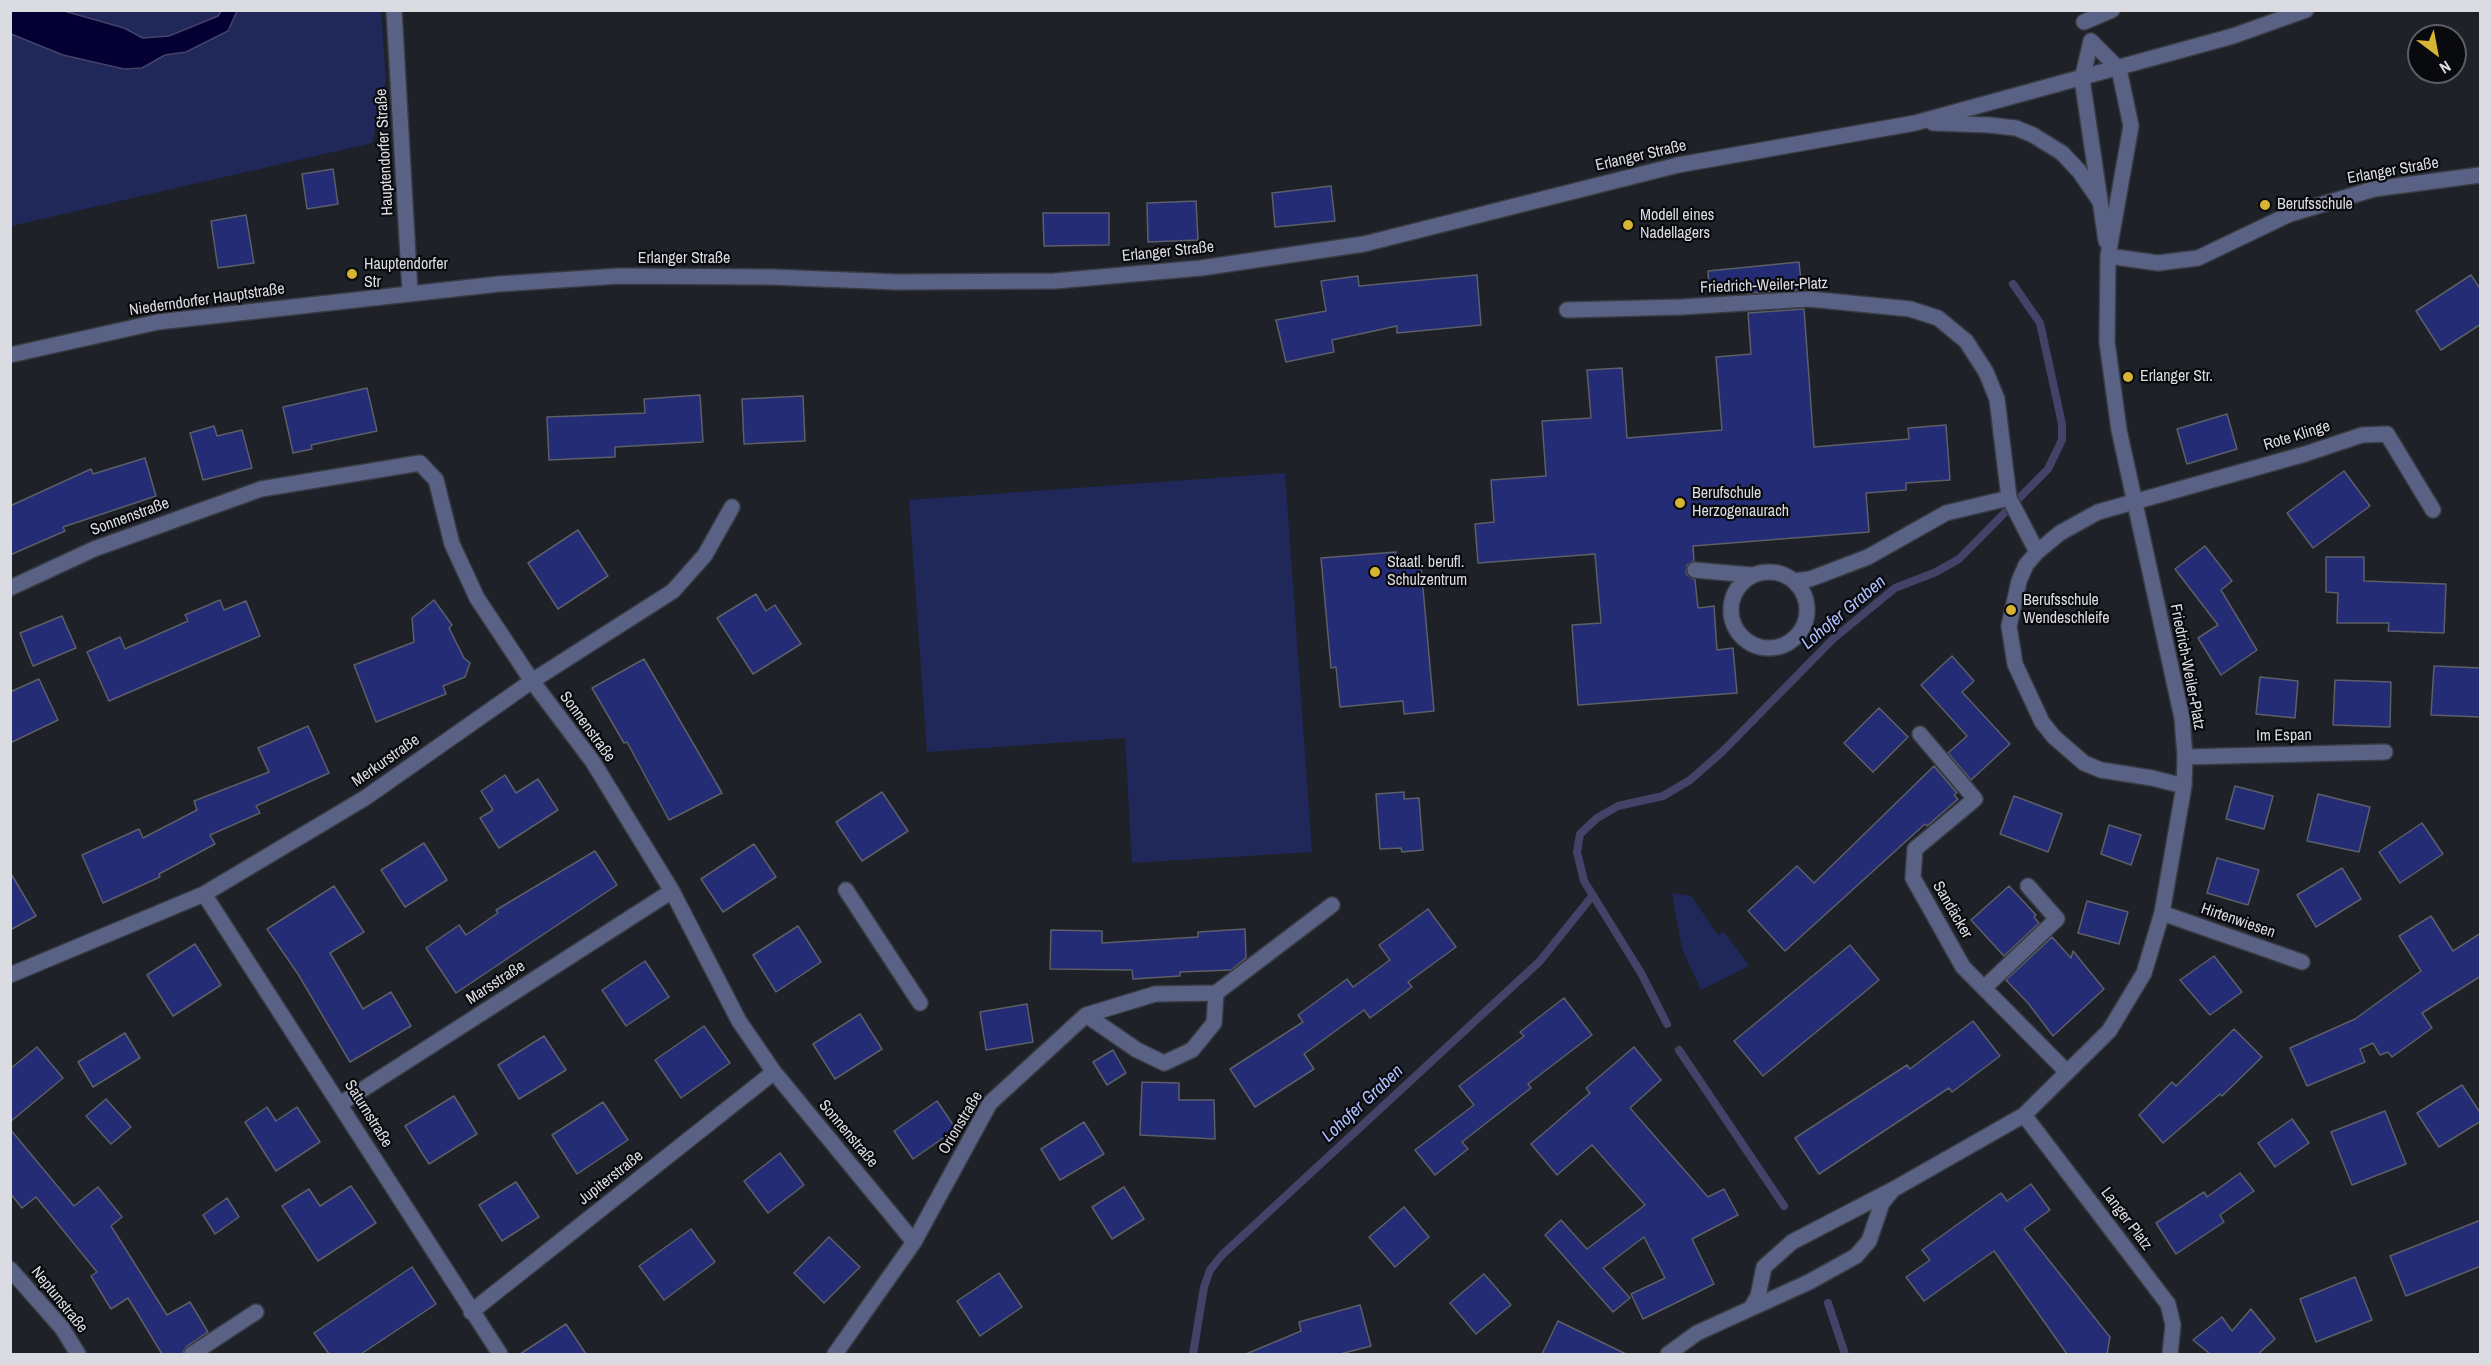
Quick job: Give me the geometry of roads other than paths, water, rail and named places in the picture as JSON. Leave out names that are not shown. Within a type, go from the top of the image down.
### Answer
[{"type":"street","name":"Hauptendorfer Straße","points":[[394,10],[410,292]]},
{"type":"street","points":[[2084,22],[2112,10]]},
{"type":"street","points":[[2108,256],[2131,126],[2119,69],[2091,41],[2082,79],[2119,69],[2233,36],[2306,10]]},
{"type":"street","name":"Erlanger Straße","points":[[410,292],[589,277],[772,277],[897,282],[1055,281],[1201,268],[1364,244],[1678,165],[1915,123],[2082,79],[2108,256],[2158,262],[2198,258],[2290,214],[2364,192],[2481,175]]},
{"type":"street","name":"Erlanger Straße","points":[[1915,123],[1989,125],[2016,128],[2033,135],[2062,153],[2079,171],[2102,204]]},
{"type":"street","name":"Friedrich-Weiler-Platz","points":[[1751,1308],[1758,1296],[1764,1267],[1771,1257],[1792,1242],[1894,1189],[2024,1115],[2109,1031],[2144,973],[2162,913],[2184,786],[2185,757],[2182,718],[2119,430],[2108,342],[2108,256]]},
{"type":"street","name":"Niederndorfer Hauptstraße","points":[[10,355],[158,322],[410,292]]},
{"type":"street","name":"Friedrich-Weiler-Platz","points":[[1567,310],[1682,307],[1809,299],[1910,309],[1938,318],[1966,341],[1986,372],[1997,399],[2009,498],[2037,552]]},
{"type":"street","name":"Rote Klinge","points":[[2133,500],[2305,454],[2362,435],[2387,434],[2433,510]]},
{"type":"street","name":"Sonnenstraße","points":[[10,588],[94,549],[261,489],[420,463],[436,480],[452,544],[477,598],[532,681],[593,762],[672,891],[740,1021],[774,1072],[914,1242]]},
{"type":"street","points":[[1794,581],[1810,579],[1868,557],[1946,513],[2009,498]]},
{"type":"street","points":[[2133,500],[2077,522],[2037,552],[2026,565],[2019,581],[2009,626],[2015,664],[2042,722],[2054,737],[2084,763],[2101,770],[2184,786]]},
{"type":"street","name":"Merkurstraße","points":[[10,975],[204,894],[366,798],[532,681],[673,591],[705,555],[732,507]]},
{"type":"street","points":[[1695,570],[1751,576]]},
{"type":"street","points":[[1764,572],[1777,572],[1794,581],[1805,597],[1807,610],[1803,629],[1785,644],[1772,648],[1759,647],[1747,642],[1737,632],[1730,610],[1732,597],[1739,585],[1751,576],[1764,572]]},
{"type":"street","name":"Sandäcker","points":[[1920,734],[1975,799],[1915,849],[1913,878],[1964,967],[2067,1072]]},
{"type":"street","name":"Im Espan","points":[[2185,757],[2385,752]]},
{"type":"street","points":[[1984,988],[2057,919],[2028,886]]},
{"type":"street","points":[[846,890],[920,1003]]},
{"type":"street","name":"Marsstraße","points":[[340,1104],[672,891]]},
{"type":"street","name":"Saturnstraße","points":[[204,894],[500,1354]]},
{"type":"street","points":[[1086,1015],[1137,1050],[1164,1063],[1192,1050],[1214,1023],[1216,993],[1332,905]]},
{"type":"street","name":"Hirtenwiesen","points":[[2162,913],[2302,962]]},
{"type":"street","name":"Orionstraße","points":[[914,1242],[990,1103],[1086,1015],[1155,994],[1216,993]]},
{"type":"street","name":"Jupiterstraße","points":[[471,1312],[774,1072]]},
{"type":"street","name":"Langer Platz","points":[[2024,1115],[2168,1304],[2173,1325],[2170,1354]]},
{"type":"street","points":[[1668,1354],[1697,1333],[1809,1282],[1856,1256],[1869,1241],[1882,1203],[1894,1189]]},
{"type":"street","points":[[835,1354],[914,1242]]},
{"type":"street","name":"Neptunstraße","points":[[10,1269],[62,1328],[78,1354]]},
{"type":"street","points":[[192,1354],[256,1312]]},
{"type":"waterway","name":"Lohofer Graben","points":[[1667,1024],[1641,973],[1584,881],[1577,852],[1580,834],[1597,818],[1618,806],[1663,796],[1690,780],[1722,752],[1833,639],[1895,588],[1936,572],[1959,559],[2048,469],[2062,440],[2062,424],[2040,323],[2013,284]]},
{"type":"waterway","name":"Lohofer Graben","points":[[1193,1354],[1204,1287],[1210,1270],[1222,1255],[1540,961],[1593,895]]},
{"type":"waterway","name":"Lohofer Graben","points":[[1679,1050],[1784,1206]]},
{"type":"waterway","name":"Lohofer Graben","points":[[1828,1303],[1845,1354]]},
{"type":"place","name":"Berufsschule","points":[[2265,205]]},
{"type":"place","name":"Modell eines Nadellagers","points":[[1628,225]]},
{"type":"place","name":"Hauptendorfer Str","points":[[352,274]]},
{"type":"place","name":"Erlanger Str.","points":[[2128,377]]},
{"type":"place","name":"Berufschule Herzogenaurach","points":[[1680,503]]},
{"type":"place","name":"Staatl. berufl. Schulzentrum","points":[[1375,572]]},
{"type":"place","name":"Berufsschule Wendeschleife","points":[[2011,610]]}]
